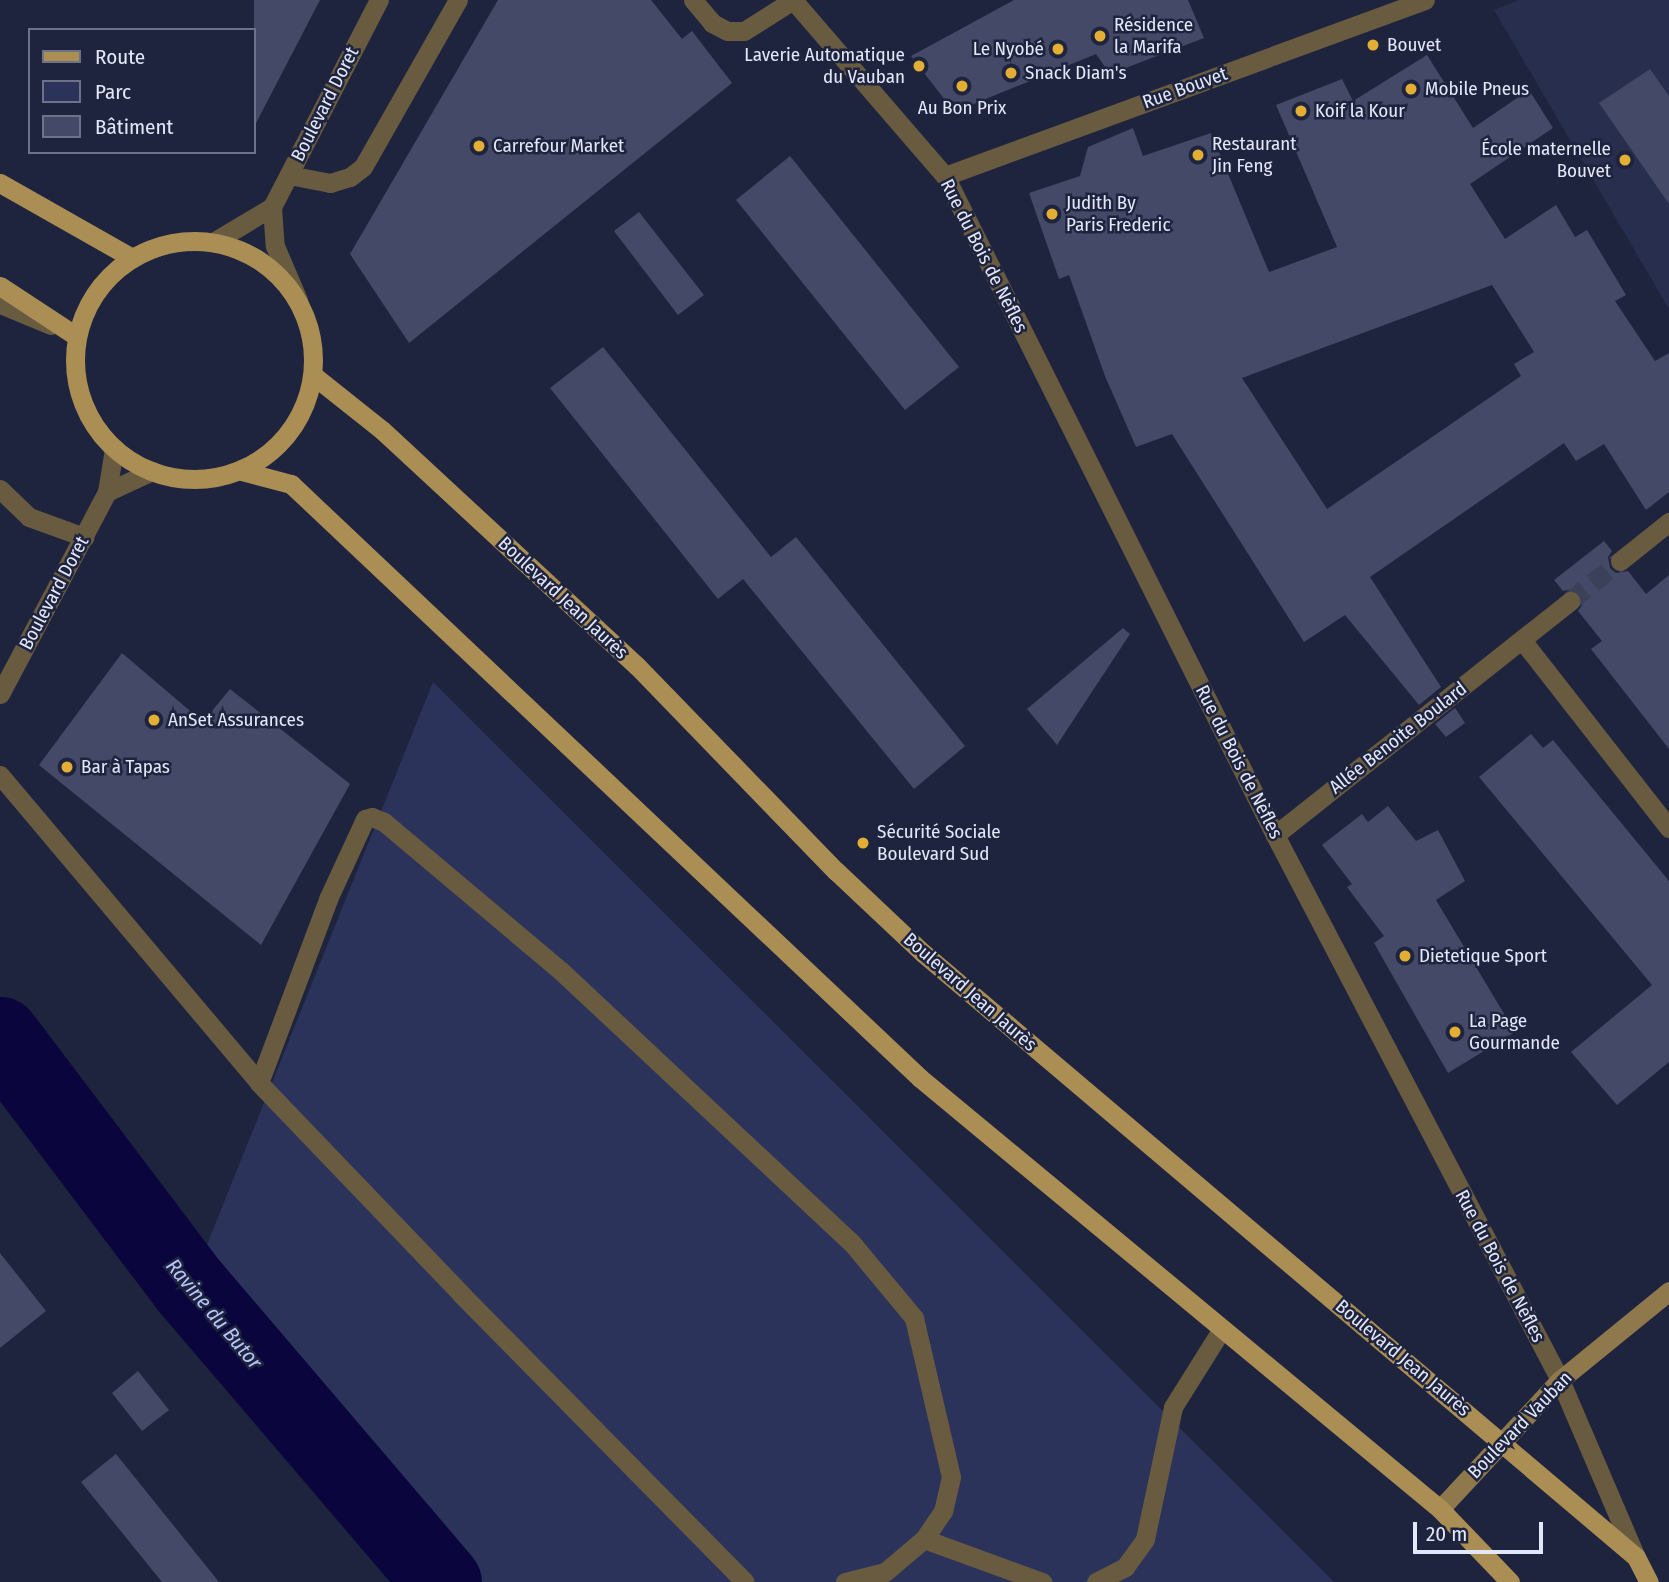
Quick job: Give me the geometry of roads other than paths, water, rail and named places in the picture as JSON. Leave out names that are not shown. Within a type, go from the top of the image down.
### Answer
[{"type":"main road","points":[[0,183],[130,257]]},
{"type":"main road","points":[[215,241],[251,254],[275,274],[299,300],[313,340],[314,376],[293,430],[270,453],[242,471],[206,479],[169,478],[125,460],[101,436],[84,411],[74,370],[76,336],[89,298],[130,257],[166,243],[215,241]]},
{"type":"main road","points":[[0,286],[76,336]]},
{"type":"main road","name":"Boulevard Jean Jaurès","points":[[314,376],[382,430],[637,666],[836,871],[923,953],[1636,1557],[1650,1582]]},
{"type":"main road","points":[[242,471],[291,484],[920,1078],[1440,1509],[1510,1582]]},
{"type":"main road","name":"Boulevard Vauban","points":[[1440,1509],[1560,1380],[1669,1292]]},
{"type":"street","name":"Boulevard Doret","points":[[272,207],[379,0]]},
{"type":"street","points":[[289,175],[330,183],[350,177],[363,167],[458,0]]},
{"type":"street","points":[[693,0],[712,23],[727,31],[744,31],[793,0]]},
{"type":"street","name":"Rue du Bois de Nèfles","points":[[793,0],[945,176],[1275,835],[1560,1380],[1636,1557]]},
{"type":"street","name":"Rue Bouvet","points":[[945,176],[1425,0]]},
{"type":"street","points":[[215,241],[272,207],[275,246],[299,300]]},
{"type":"street","points":[[0,304],[76,336]]},
{"type":"street","name":"Boulevard Doret","points":[[0,695],[107,492],[114,449]]},
{"type":"street","points":[[107,492],[152,471]]},
{"type":"street","points":[[0,489],[29,517],[84,537]]},
{"type":"street","points":[[1620,561],[1669,522]]},
{"type":"street","name":"Allée Benoite Boulard","points":[[1275,835],[1570,601]]},
{"type":"street","points":[[1522,640],[1669,828]]},
{"type":"street","points":[[0,775],[259,1083],[480,1313],[745,1582]]},
{"type":"street","points":[[259,1083],[328,900],[365,819],[372,817],[384,822],[561,971],[851,1242],[914,1318],[951,1478],[943,1511],[924,1539],[885,1572],[845,1582]]},
{"type":"street","points":[[1096,1582],[1125,1567],[1145,1539],[1173,1406],[1222,1329]]},
{"type":"street","points":[[924,1539],[1042,1582]]},
{"type":"waterway","name":"Ravine du Butor","points":[[0,1036],[190,1287],[442,1582]]},
{"type":"tunnel","points":[[1570,601],[1620,561]]},
{"type":"place","name":"Résidence la Marifa","points":[[1100,36]]},
{"type":"place","name":"Bouvet","points":[[1373,45]]},
{"type":"place","name":"Le Nyobé","points":[[1058,49]]},
{"type":"place","name":"Laverie Automatique du Vauban","points":[[919,66]]},
{"type":"place","name":"Snack Diam's","points":[[1011,73]]},
{"type":"place","name":"Au Bon Prix","points":[[962,86]]},
{"type":"place","name":"Mobile Pneus","points":[[1411,89]]},
{"type":"place","name":"Koif la Kour","points":[[1301,111]]},
{"type":"place","name":"Carrefour Market","points":[[479,146]]},
{"type":"place","name":"Restaurant Jin Feng","points":[[1198,155]]},
{"type":"place","name":"École maternelle Bouvet","points":[[1625,160]]},
{"type":"place","name":"Judith By Paris Frederic","points":[[1052,214]]},
{"type":"place","name":"AnSet Assurances","points":[[154,720]]},
{"type":"place","name":"Bar à Tapas","points":[[67,767]]},
{"type":"place","name":"Sécurité Sociale Boulevard Sud","points":[[863,843]]},
{"type":"place","name":"Dietetique Sport","points":[[1405,956]]},
{"type":"place","name":"La Page Gourmande","points":[[1455,1032]]}]
